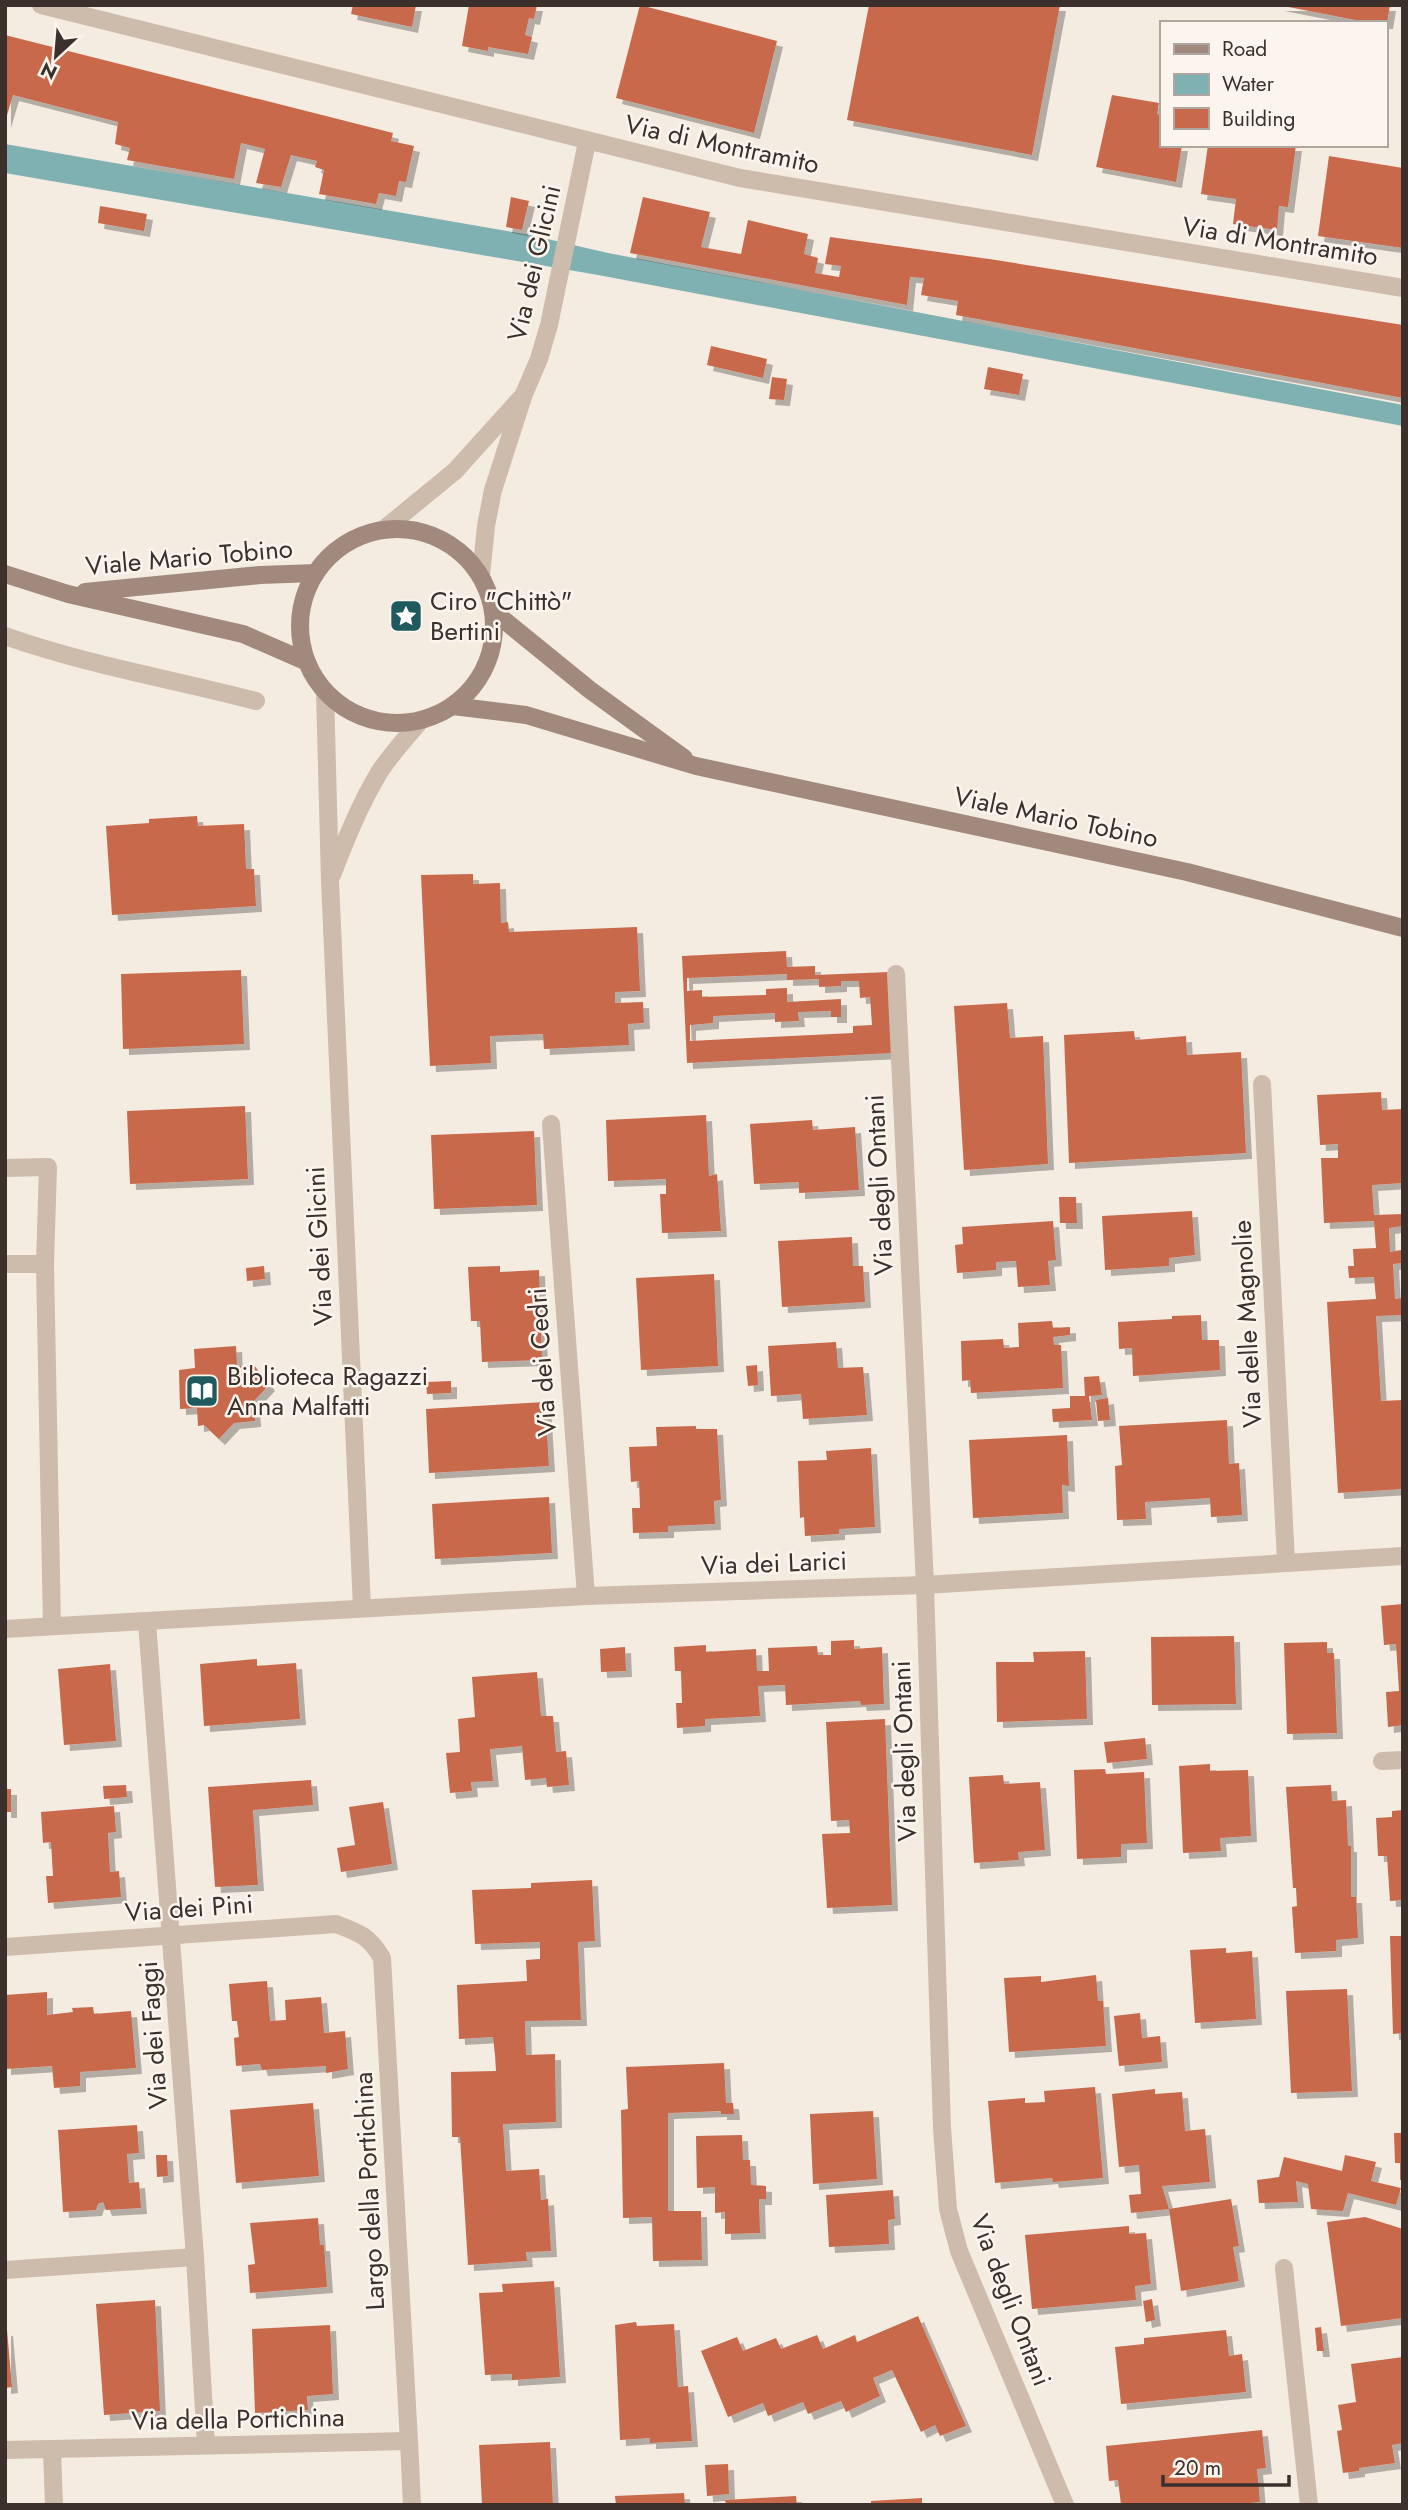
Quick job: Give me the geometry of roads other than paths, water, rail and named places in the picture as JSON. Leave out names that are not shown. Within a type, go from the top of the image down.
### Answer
[{"type":"main road","points":[[383,530],[411,530],[439,538],[462,554],[481,575],[494,612],[492,649],[484,671],[471,691],[438,715],[421,720],[395,723],[369,719],[345,708],[325,691],[305,661],[300,621],[304,596],[316,573],[334,552],[357,537],[383,530]]},
{"type":"main road","name":"Viale Mario Tobino","points":[[68,594],[260,575],[316,573]]},
{"type":"main road","name":"Viale Mario Tobino","points":[[5,574],[68,594],[243,634],[305,661]]},
{"type":"main road","name":"Viale Mario Tobino","points":[[494,612],[590,690],[696,766]]},
{"type":"main road","name":"Viale Mario Tobino","points":[[453,706],[526,715],[696,766],[1187,872],[1403,928]]},
{"type":"street","name":"Via di Montramito","points":[[41,5],[740,178],[1403,288]]},
{"type":"street","name":"Via dei Glicini","points":[[481,575],[493,490],[549,325],[587,142]]},
{"type":"street","name":"Via dei Glicini","points":[[383,530],[455,471],[524,394]]},
{"type":"street","points":[[5,636],[52,653],[256,701]]},
{"type":"street","name":"Via dei Glicini","points":[[325,691],[330,881],[362,1608]]},
{"type":"street","name":"Via dei Glicini","points":[[330,881],[353,821],[372,785],[421,720]]},
{"type":"street","name":"Via degli Ontani","points":[[896,974],[925,1585],[942,2127],[948,2209],[959,2251],[1065,2505]]},
{"type":"street","name":"Via delle Magnolie","points":[[1262,1084],[1286,1562]]},
{"type":"street","name":"Via dei Cedri","points":[[551,1124],[586,1595]]},
{"type":"street","points":[[5,1168],[48,1167],[45,1264],[52,1626]]},
{"type":"street","points":[[5,1264],[45,1264]]},
{"type":"street","name":"Via dei Larici","points":[[5,1629],[586,1595],[925,1585],[1403,1556]]},
{"type":"street","name":"Via dei Faggi","points":[[147,1622],[172,1936],[206,2445]]},
{"type":"street","points":[[1382,1761],[1403,1760]]},
{"type":"street","name":"Via dei Pini","points":[[5,1947],[336,1924],[359,1932],[372,1941]]},
{"type":"street","name":"Largo della Portichina","points":[[372,1941],[382,1958],[409,2441]]},
{"type":"street","points":[[5,2270],[195,2258]]},
{"type":"street","points":[[1284,2268],[1309,2505]]},
{"type":"street","points":[[409,2441],[412,2505]]},
{"type":"street","name":"Via della Portichina","points":[[5,2450],[409,2441]]},
{"type":"street","points":[[52,2451],[54,2505]]},
{"type":"water","points":[[5,144],[530,235],[608,253],[1403,405],[1403,426],[598,275],[5,173]]},
{"type":"place","name":"Ciro \"Chittò\" Bertini","points":[[406,616]]},
{"type":"place","name":"Biblioteca Ragazzi Anna Malfatti","points":[[202,1391]]}]
